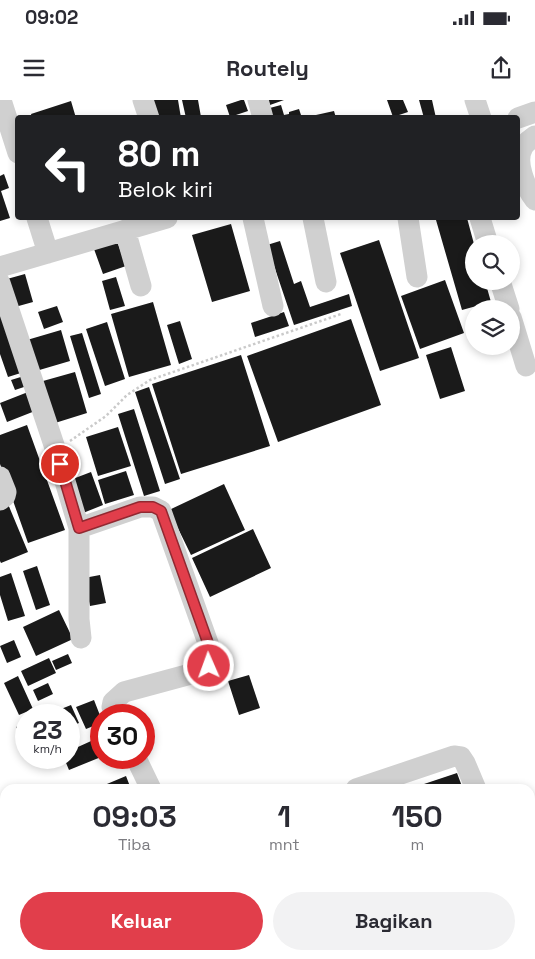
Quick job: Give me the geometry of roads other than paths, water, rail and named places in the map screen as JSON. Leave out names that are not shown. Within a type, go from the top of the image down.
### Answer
[{"type":"street","points":[[1,100],[15,144]]},
{"type":"street","points":[[143,100],[148,115]]},
{"type":"street","points":[[258,100],[262,115]]},
{"type":"street","points":[[475,100],[480,115]]},
{"type":"street","points":[[520,117],[535,112]]},
{"type":"street","points":[[520,156],[523,146],[535,136]]},
{"type":"street","points":[[520,163],[524,180],[535,200]]},
{"type":"street","points":[[39,220],[48,253]]},
{"type":"street","points":[[0,267],[160,220]]},
{"type":"street","points":[[253,220],[273,306]]},
{"type":"street","points":[[313,220],[326,282]]},
{"type":"street","points":[[408,220],[417,277]]},
{"type":"street","points":[[481,220],[485,235]]},
{"type":"street","points":[[125,230],[140,286]]},
{"type":"street","points":[[0,283],[55,448],[79,528],[79,619],[81,638]]},
{"type":"street","points":[[520,346],[526,366]]},
{"type":"street","points":[[0,477],[6,492],[0,500]]},
{"type":"street","points":[[79,528],[140,507],[153,507],[161,511],[213,657],[213,661],[209,666],[198,672],[124,692],[113,704]]},
{"type":"street","points":[[371,784],[454,756],[461,757],[474,784]]},
{"type":"street","points":[[141,769],[149,784]]}]
